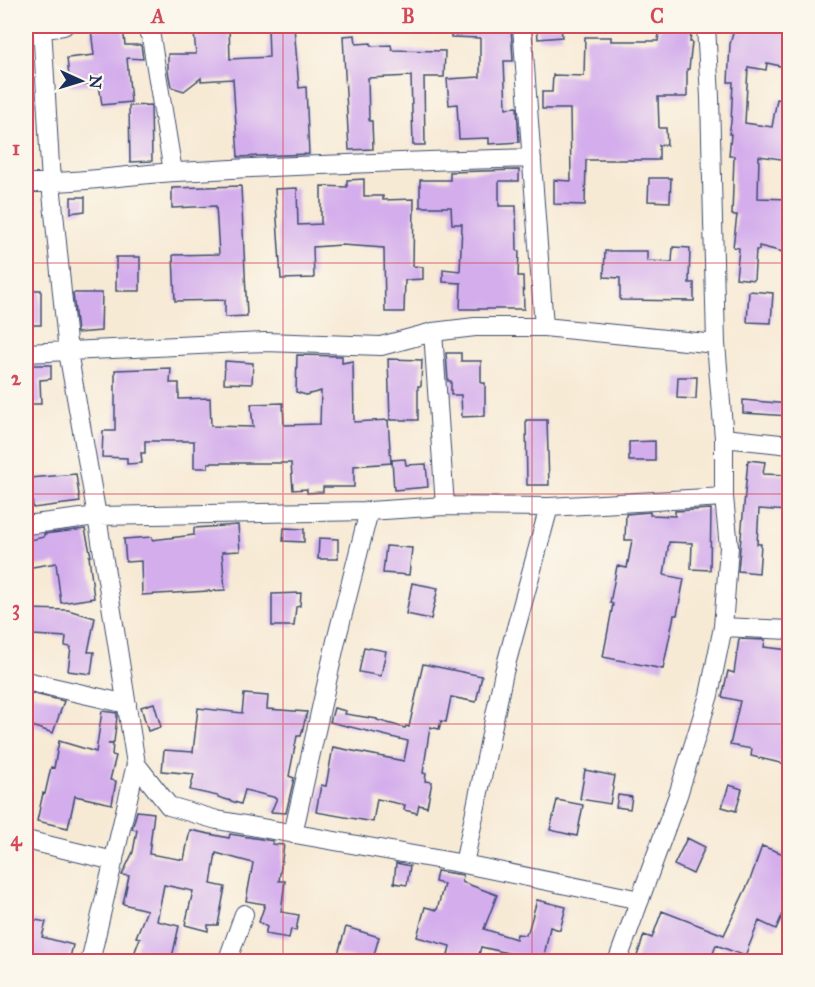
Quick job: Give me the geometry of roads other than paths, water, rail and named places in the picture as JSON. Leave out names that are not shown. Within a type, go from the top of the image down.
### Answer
[{"type":"street","points":[[64,26],[42,28],[51,183],[68,352],[97,516],[136,764],[90,962]]},
{"type":"street","points":[[145,26],[151,38],[173,172]]},
{"type":"street","points":[[522,26],[544,327]]},
{"type":"street","points":[[617,962],[678,795],[706,706],[723,627],[729,547],[724,497],[724,438],[717,344],[711,97],[706,26]]},
{"type":"street","points":[[26,183],[51,183],[173,172],[400,161],[532,158]]},
{"type":"street","points":[[26,353],[265,342],[381,346],[434,332],[475,327],[544,327],[717,344]]},
{"type":"street","points":[[434,332],[445,506]]},
{"type":"street","points":[[724,438],[789,445]]},
{"type":"street","points":[[26,525],[97,516],[369,511],[445,506],[549,507],[724,497]]},
{"type":"street","points":[[464,864],[504,672],[549,507]]},
{"type":"street","points":[[293,834],[336,641],[369,511]]},
{"type":"street","points":[[723,627],[789,630]]},
{"type":"street","points":[[26,681],[127,704]]},
{"type":"street","points":[[136,764],[169,806],[217,820],[464,864],[640,900]]},
{"type":"street","points":[[26,840],[114,861]]},
{"type":"street","points":[[227,962],[244,914]]}]
